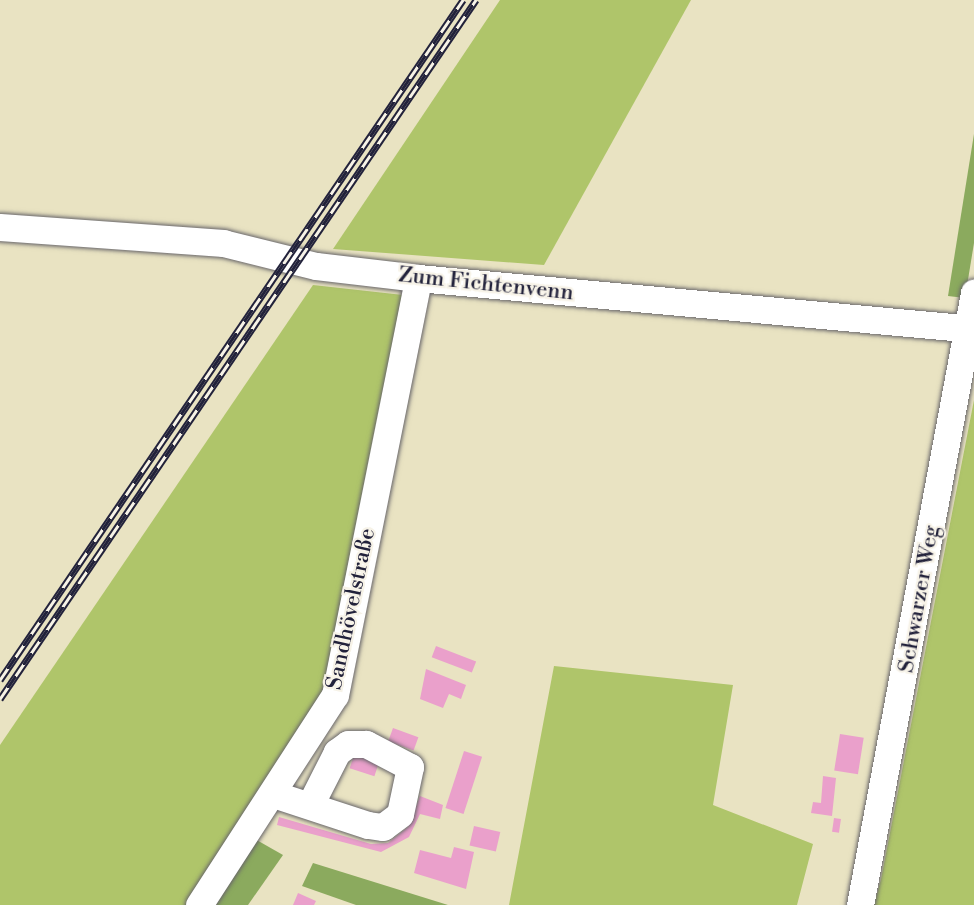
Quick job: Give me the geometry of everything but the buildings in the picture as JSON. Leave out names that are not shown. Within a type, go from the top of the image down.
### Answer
[{"type":"street","name":"Zum Fichtenvenn","points":[[0,227],[223,243],[316,266],[418,278],[971,329]]},
{"type":"street","name":"Sandhövelstraße","points":[[199,905],[273,794],[335,694],[418,278]]},
{"type":"street","name":"Schwarzer Weg","points":[[860,905],[971,329],[974,293]]},
{"type":"street","points":[[273,794],[310,806]]},
{"type":"green space","points":[[500,0],[691,0],[544,265],[333,249]]},
{"type":"green space","points":[[974,134],[974,243],[965,298],[948,296]]},
{"type":"green space","points":[[313,285],[403,295],[323,702],[186,905],[0,905],[0,745]]},
{"type":"green space","points":[[974,400],[974,905],[874,905],[881,879]]},
{"type":"green space","points":[[554,666],[733,685],[713,805],[813,844],[797,905],[509,905]]},
{"type":"green space","points":[[253,838],[283,855],[248,905],[208,905]]},
{"type":"green space","points":[[313,863],[448,905],[356,905],[302,886]]},
{"type":"railway","points":[[0,680],[463,0]]},
{"type":"railway","points":[[0,699],[476,0]]}]
